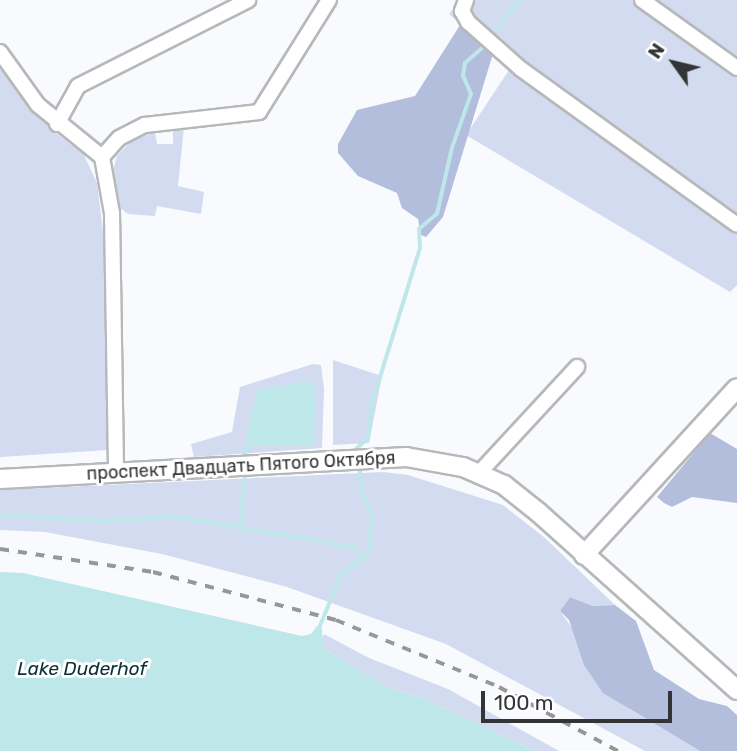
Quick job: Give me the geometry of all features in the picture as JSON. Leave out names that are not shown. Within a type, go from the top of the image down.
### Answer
[{"type":"street","points":[[57,124],[78,86],[248,0]]},
{"type":"street","points":[[102,157],[119,138],[145,125],[259,113],[329,0]]},
{"type":"street","points":[[466,0],[462,11],[468,22],[521,69],[737,225]]},
{"type":"street","points":[[642,0],[737,68]]},
{"type":"street","points":[[0,52],[57,124],[102,157],[112,213],[116,472]]},
{"type":"street","points":[[478,474],[578,367]]},
{"type":"street","points":[[584,555],[737,388]]},
{"type":"street","name":"проспект Двадцать Пятого Октября","points":[[0,479],[406,457],[478,474],[504,485],[737,690]]},
{"type":"shaded area","points":[[460,0],[737,0],[737,285],[730,292],[466,135],[511,67],[449,14]]},
{"type":"shaded area","points":[[462,22],[491,47],[492,57],[443,217],[426,237],[421,235],[418,219],[402,208],[397,193],[358,176],[338,153],[338,144],[357,110],[415,96]]},
{"type":"shaded area","points":[[0,69],[52,130],[84,155],[97,183],[105,247],[108,450],[0,457]]},
{"type":"shaded area","points":[[184,127],[178,186],[204,192],[201,214],[157,206],[155,216],[128,214],[120,208],[115,189],[113,170],[117,156],[131,141],[155,132],[157,144],[173,144],[173,128]]},
{"type":"shaded area","points":[[333,360],[382,376],[369,443],[333,445]]},
{"type":"shaded area","points":[[313,364],[321,365],[324,389],[322,448],[194,457],[191,444],[232,432],[240,387]]},
{"type":"shaded area","points":[[710,433],[737,449],[737,503],[692,497],[672,507],[664,503],[657,497]]},
{"type":"shaded area","points":[[383,472],[408,475],[503,505],[545,538],[615,605],[593,606],[570,597],[560,611],[629,709],[700,751],[645,751],[446,644],[287,587],[162,554],[45,532],[0,530],[0,490]]},
{"type":"shaded area","points":[[570,597],[593,606],[615,605],[636,621],[654,670],[699,699],[727,706],[737,715],[737,751],[700,751],[603,693],[584,665],[569,620],[560,611]]},
{"type":"shaded area","points":[[324,634],[369,658],[448,689],[559,751],[534,751],[423,698],[386,687],[323,648],[320,643]]},
{"type":"water","points":[[308,381],[316,387],[314,445],[252,446],[246,440],[257,390]]},
{"type":"water","name":"Lake Duderhof","points":[[0,572],[23,573],[302,636],[311,634],[317,626],[322,628],[323,648],[386,687],[423,698],[534,751],[0,751]]},
{"type":"waterway","points":[[492,36],[519,0]]},
{"type":"waterway","points":[[357,448],[368,438],[373,400],[420,248],[419,229],[437,214],[452,148],[471,94],[463,76],[465,63],[486,45]]},
{"type":"waterway","points":[[244,455],[250,441]]},
{"type":"waterway","points":[[318,631],[341,575],[368,554],[372,515],[363,497],[359,466]]},
{"type":"waterway","points":[[240,525],[245,476]]},
{"type":"waterway","points":[[0,515],[110,521],[173,516],[355,547],[363,560]]},
{"type":"railway","points":[[0,549],[153,572],[336,620],[499,687],[618,751]]}]
